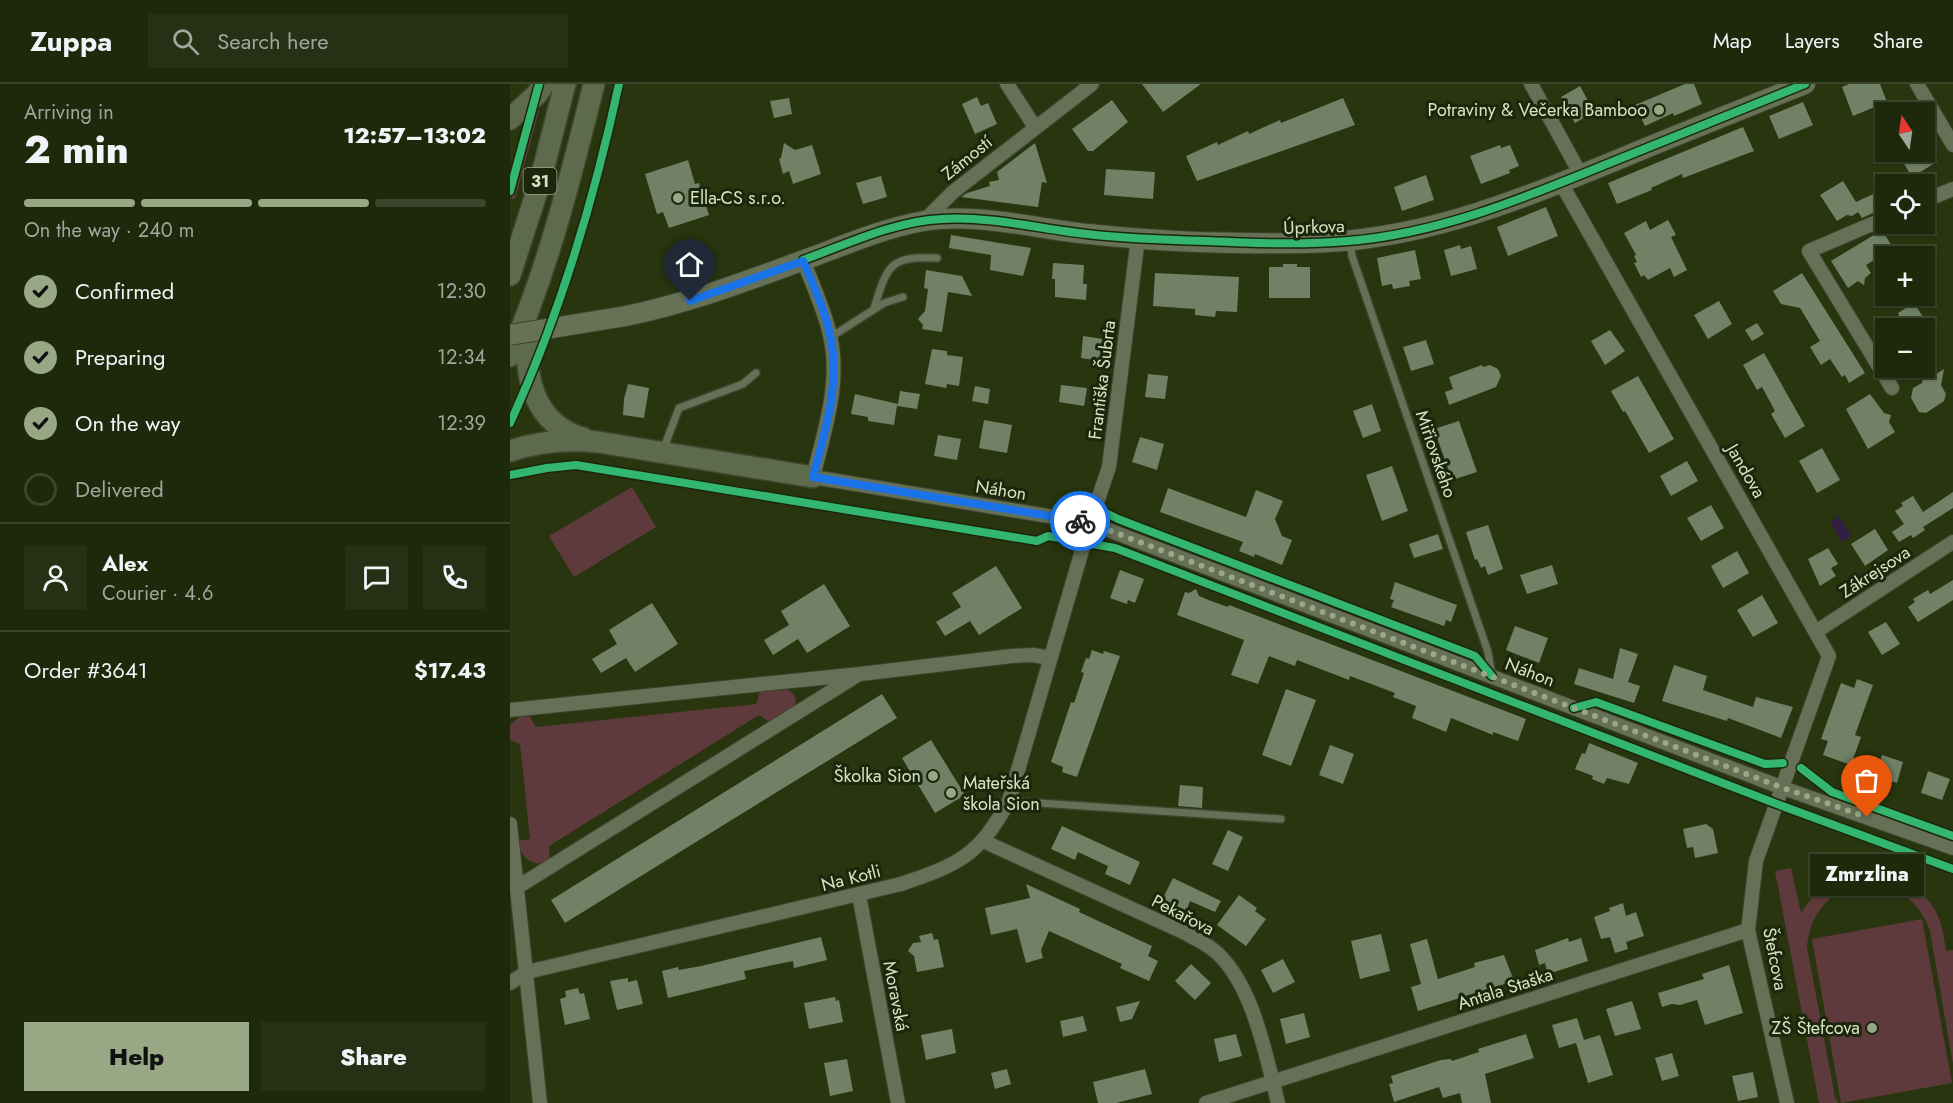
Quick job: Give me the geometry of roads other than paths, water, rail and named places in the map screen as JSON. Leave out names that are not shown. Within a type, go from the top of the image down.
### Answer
[{"type":"main road","points":[[510,120],[544,84]]},
{"type":"main road","name":"31","points":[[510,275],[540,182],[565,84]]},
{"type":"main road","name":"31","points":[[510,356],[538,284],[573,170],[594,84]]},
{"type":"main road","points":[[510,223],[510,239]]},
{"type":"main road","points":[[538,284],[526,354],[529,381],[534,395],[546,415],[556,424],[579,436],[598,442]]},
{"type":"main road","points":[[510,451],[555,440],[598,442],[813,477]]},
{"type":"street","points":[[1007,84],[1035,127]]},
{"type":"street","name":"Zámostí","points":[[924,221],[953,192],[1092,84]]},
{"type":"street","points":[[1532,84],[1581,175]]},
{"type":"street","name":"Úprkova","points":[[510,335],[626,316],[702,298],[893,228],[924,221],[980,220],[1078,233],[1138,238],[1275,243],[1350,241],[1436,226],[1561,183],[1805,84]]},
{"type":"street","points":[[1917,84],[1953,145]]},
{"type":"street","name":"Jandova","points":[[1561,183],[1817,631],[1829,656],[1783,788]]},
{"type":"street","points":[[1935,196],[1953,189]]},
{"type":"street","points":[[1875,223],[1809,251],[1892,388]]},
{"type":"street","name":"Františka Šubrta","points":[[1090,523],[1109,466],[1138,238]]},
{"type":"street","points":[[803,261],[831,337],[834,363],[834,387],[813,477]]},
{"type":"street","name":"Náhon","points":[[813,477],[1090,523],[1783,788],[1953,848]]},
{"type":"street","name":"Na Kotli","points":[[510,983],[526,972],[901,884],[939,871],[969,855],[983,841],[1009,801],[1090,523]]},
{"type":"street","name":"Zákrejsova","points":[[1817,631],[1953,542]]},
{"type":"street","points":[[510,710],[1012,656],[1033,655],[1050,658]]},
{"type":"street","points":[[516,888],[860,674]]},
{"type":"street","name":"Štefcova","points":[[1783,788],[1756,861],[1748,930],[1787,1103]]},
{"type":"street","points":[[510,824],[540,1103]]},
{"type":"street","name":"Pekařova","points":[[983,841],[1183,932],[1211,948],[1228,964],[1245,991],[1278,1103]]},
{"type":"street","name":"Moravská","points":[[859,895],[898,1103]]},
{"type":"street","name":"Antala Staška","points":[[1206,1103],[1748,930]]},
{"type":"lane","name":"Miřiovského","points":[[1350,241],[1356,267],[1488,652],[1492,676]]},
{"type":"lane","points":[[874,308],[884,276],[900,260],[910,257],[937,258]]},
{"type":"lane","points":[[831,337],[874,308],[903,297]]},
{"type":"lane","points":[[662,452],[679,408],[742,384],[756,373]]},
{"type":"lane","points":[[1009,801],[1281,819]]},
{"type":"place","name":"Potraviny & Večerka Bamboo","points":[[1659,110]]},
{"type":"place","name":"Ella-CS s.r.o.","points":[[678,198]]},
{"type":"place","name":"Školka Sion","points":[[933,776]]},
{"type":"place","name":"Mateřská škola Sion","points":[[951,793]]},
{"type":"place","name":"Zmrzlina","points":[[1867,817]]},
{"type":"place","name":"ZŠ Štefcova","points":[[1872,1028]]}]
